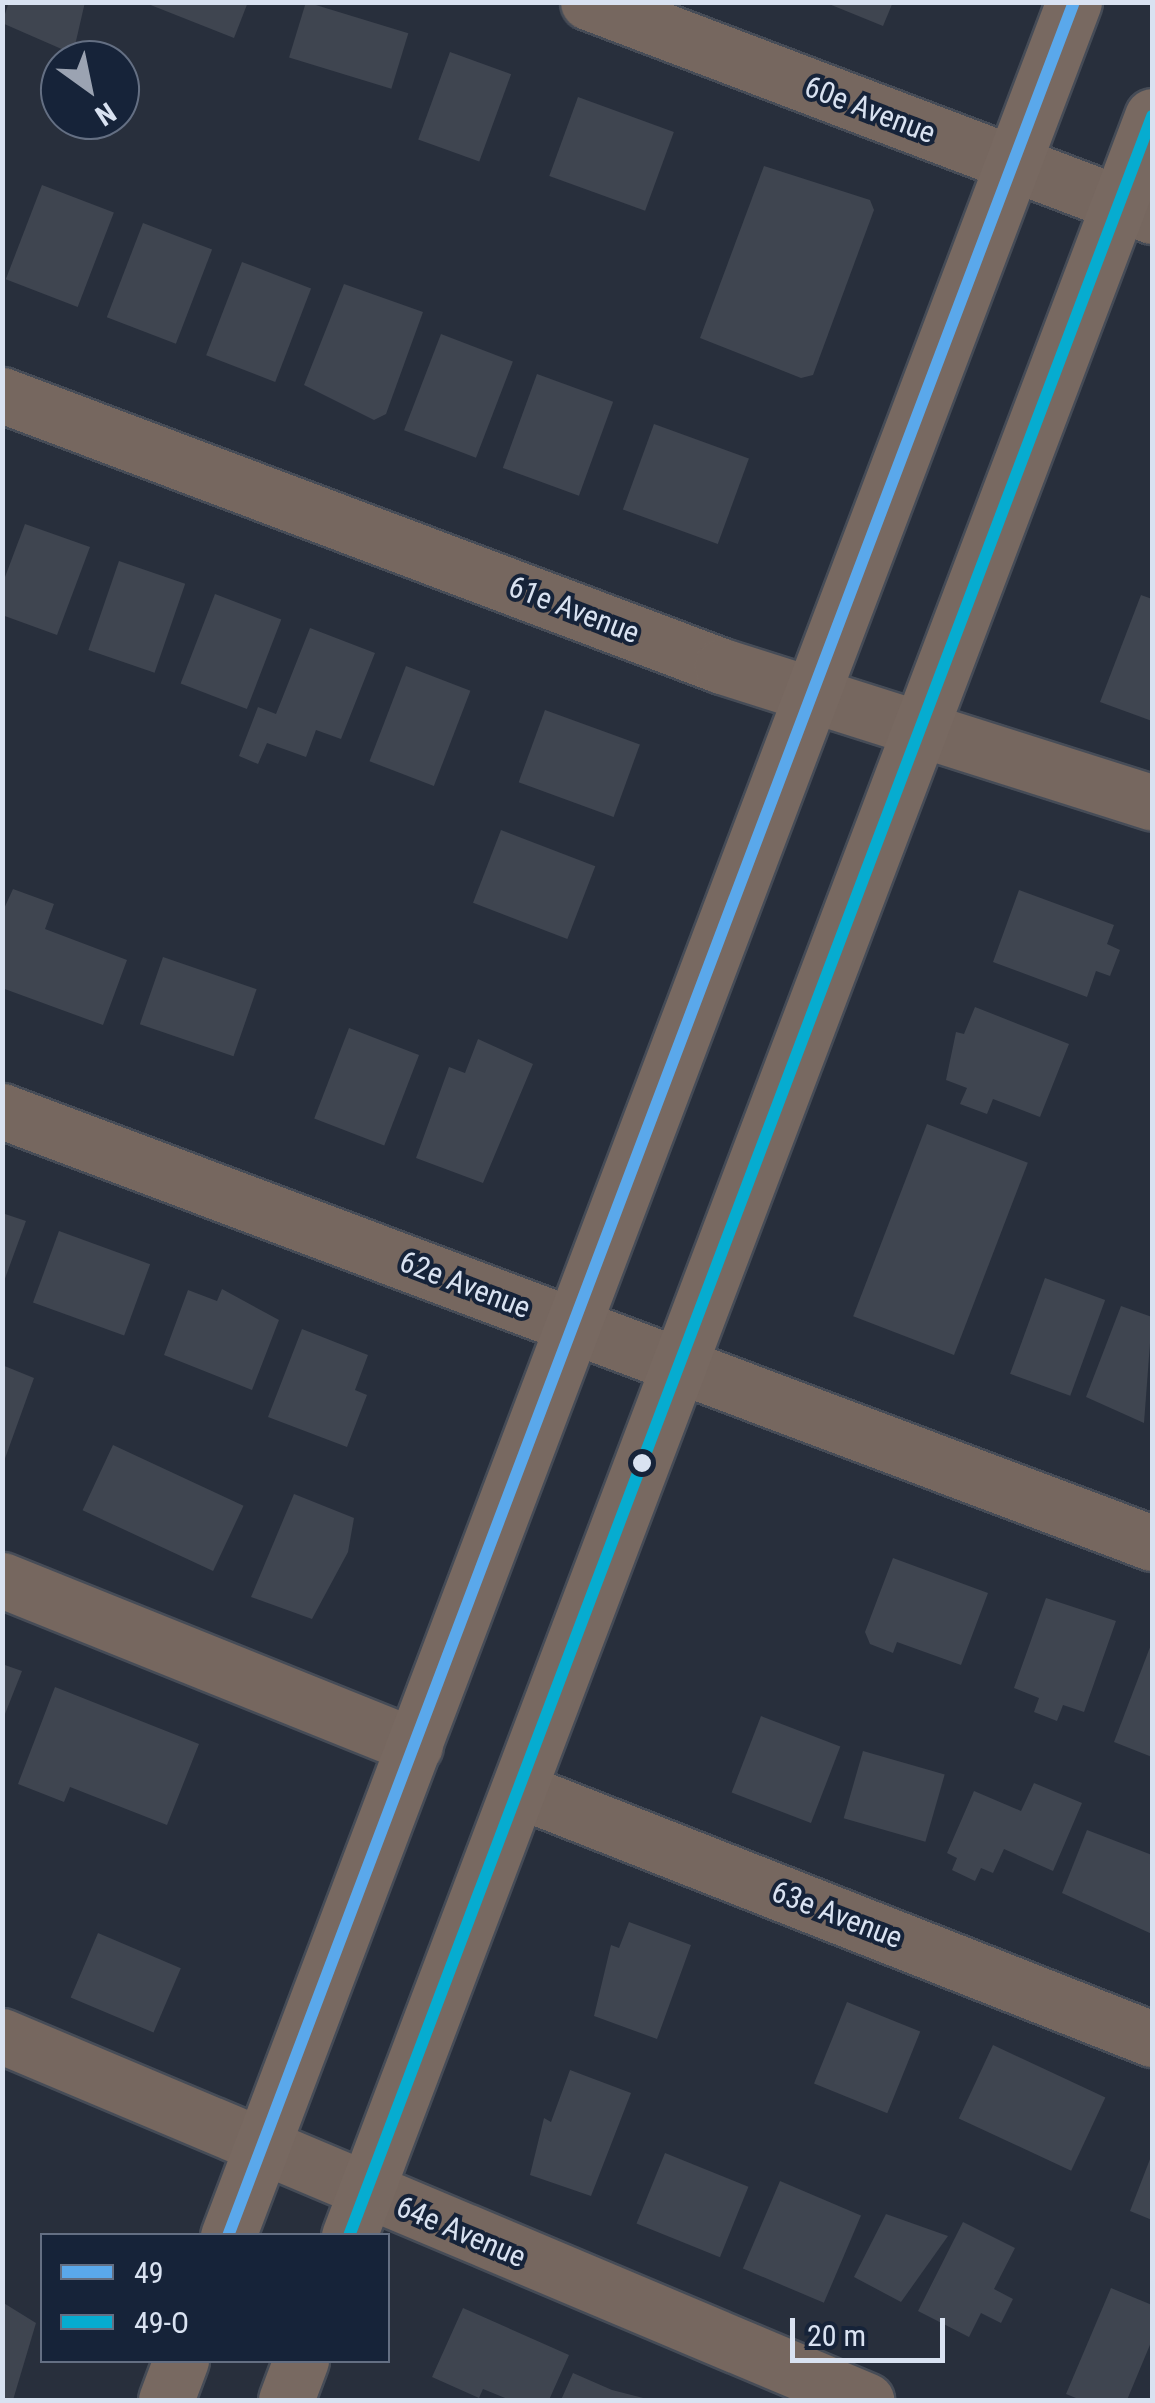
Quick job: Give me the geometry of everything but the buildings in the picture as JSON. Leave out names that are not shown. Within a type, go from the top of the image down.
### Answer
[{"type":"main road","points":[[229,2233],[1074,2]]},
{"type":"main road","points":[[358,2213],[922,727],[1135,210],[1152,116]]},
{"type":"main road","points":[[166,2400],[180,2363]]},
{"type":"main road","points":[[286,2400],[300,2363]]},
{"type":"street","name":"60e Avenue","points":[[588,2],[1135,210]]},
{"type":"street","name":"61e Avenue","points":[[2,394],[810,697],[922,727],[1152,802]]},
{"type":"street","name":"62e Avenue","points":[[2,1111],[1152,1544]]},
{"type":"street","points":[[2,1580],[415,1746]]},
{"type":"street","name":"63e Avenue","points":[[521,1790],[1152,2039]]},
{"type":"street","name":"64e Avenue","points":[[2,2036],[260,2150],[358,2213],[866,2400]]},
{"type":"transit line","name":"49","points":[[229,2233],[1074,2]]},
{"type":"transit line","name":"49-O","points":[[350,2233],[1152,116]]}]
